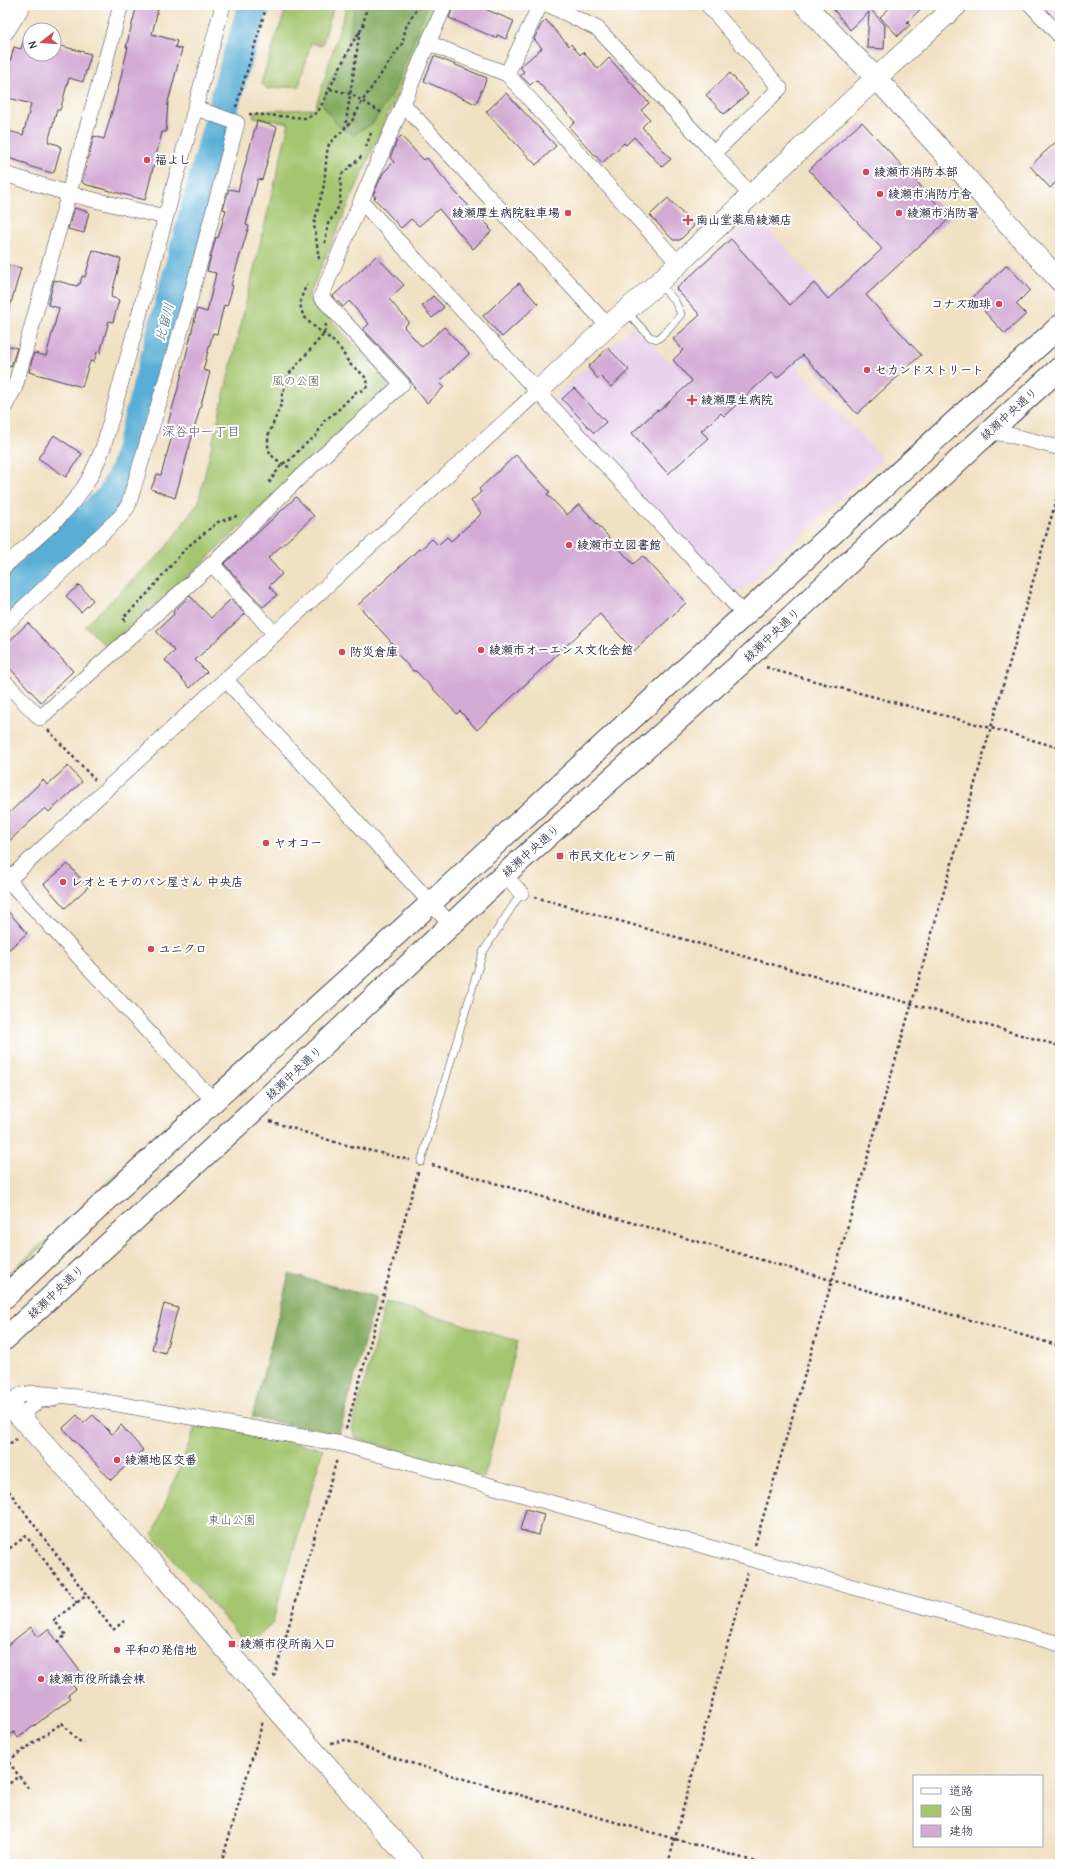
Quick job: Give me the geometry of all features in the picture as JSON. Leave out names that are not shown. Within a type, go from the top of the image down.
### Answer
[{"type":"main road","points":[[5,1297],[104,1201],[214,1099],[431,903],[744,614],[1060,326]]},
{"type":"main road","name":"綾瀬中央通り","points":[[5,1339],[250,1114],[504,875],[747,658],[1060,368]]},
{"type":"street","points":[[5,30],[20,5]]},
{"type":"street","points":[[5,406],[15,387],[70,194],[121,5]]},
{"type":"street","points":[[5,566],[64,511],[82,490],[92,473],[104,445],[223,5]]},
{"type":"street","points":[[5,682],[40,718],[212,564],[301,476],[402,384],[321,298],[445,5]]},
{"type":"street","points":[[506,74],[540,5]]},
{"type":"street","points":[[549,5],[598,29],[714,153],[751,196]]},
{"type":"street","points":[[708,5],[780,88],[714,153]]},
{"type":"street","points":[[805,5],[876,78],[1060,281]]},
{"type":"street","points":[[214,1099],[201,1088],[7,881],[608,326],[679,264],[876,78],[957,5]]},
{"type":"street","points":[[1031,5],[1060,36]]},
{"type":"street","points":[[428,43],[506,74],[679,264]]},
{"type":"street","points":[[402,104],[608,326]]},
{"type":"street","points":[[5,625],[120,517],[128,506],[189,303],[232,121],[196,108]]},
{"type":"street","points":[[5,174],[70,194],[165,217]]},
{"type":"street","points":[[361,201],[744,614]]},
{"type":"street","points":[[990,432],[1006,434],[1060,448]]},
{"type":"street","points":[[212,564],[274,633]]},
{"type":"street","points":[[225,679],[451,925]]},
{"type":"street","points":[[504,875],[521,893]]},
{"type":"street","points":[[414,1864],[269,1700],[194,1611],[11,1406],[22,1395],[34,1393],[78,1397],[342,1444],[1060,1644]]},
{"type":"lane","points":[[626,311],[650,337],[658,339],[668,330],[681,314],[675,301],[658,283]]},
{"type":"lane","points":[[421,1162],[483,952],[521,893]]},
{"type":"path","points":[[232,121],[267,5]]},
{"type":"path","points":[[232,121],[250,114],[307,118],[318,112],[351,45],[363,27],[367,5]]},
{"type":"path","points":[[316,266],[319,260],[314,224],[324,185],[329,144],[352,121],[362,100],[402,44],[406,27],[415,11],[421,5]]},
{"type":"path","points":[[345,128],[360,31]]},
{"type":"path","points":[[330,89],[351,94],[382,113]]},
{"type":"path","points":[[268,485],[282,464],[290,460],[303,446],[316,436],[324,421],[337,411],[356,392],[364,390],[368,385],[366,376],[348,362],[338,345],[308,323],[303,314],[303,292],[310,280]]},
{"type":"path","points":[[301,476],[292,468],[282,464],[270,454],[268,446],[269,431],[282,402],[282,395],[292,369],[303,360],[324,334],[326,324],[336,314]]},
{"type":"path","points":[[668,1864],[751,1559],[1060,487]]},
{"type":"path","points":[[136,632],[123,618],[147,594],[186,548],[218,522],[242,513]]},
{"type":"path","points":[[747,658],[777,671],[1060,748]]},
{"type":"path","points":[[40,718],[42,724],[105,791]]},
{"type":"path","points":[[521,893],[1060,1046]]},
{"type":"path","points":[[250,1114],[338,1143],[421,1162],[1060,1346]]},
{"type":"path","points":[[221,1864],[262,1725],[421,1162]]},
{"type":"path","points":[[5,1447],[16,1439]]},
{"type":"path","points":[[5,1486],[113,1630],[124,1621]]},
{"type":"path","points":[[5,1552],[26,1536],[77,1603]]},
{"type":"path","points":[[58,1642],[66,1635],[54,1620],[87,1595]]},
{"type":"path","points":[[8,1761],[62,1723],[77,1740],[84,1743]]},
{"type":"path","points":[[316,1753],[328,1744],[337,1740],[346,1740],[391,1757],[763,1864]]},
{"type":"path","points":[[5,1757],[28,1788]]},
{"type":"path","points":[[5,1787],[19,1776]]},
{"type":"shaded area","points":[[1042,5],[1060,5],[1060,25]]},
{"type":"shaded area","name":"綾瀬厚生病院","points":[[756,215],[849,318],[798,369],[883,459],[741,591],[729,591],[557,404],[555,396],[633,326],[670,362],[709,326],[674,289]]},
{"type":"green space","points":[[287,5],[334,5],[322,46],[311,43],[299,86],[267,89],[261,83]]},
{"type":"green space","name":"風の公園","points":[[347,5],[436,5],[308,297],[388,379],[388,388],[197,568],[107,647],[85,626],[164,550],[198,503],[289,123],[253,117],[255,111],[315,109]]},
{"type":"green space","points":[[355,5],[428,5],[394,90],[373,123],[353,135],[337,125],[323,105],[328,83],[346,52]]},
{"type":"green space","points":[[194,1101],[192,1109],[104,1191],[101,1188]]},
{"type":"green space","points":[[90,1199],[92,1202],[5,1281],[5,1277]]},
{"type":"green space","points":[[289,1274],[376,1298],[339,1435],[252,1417]]},
{"type":"green space","points":[[386,1302],[518,1341],[484,1478],[356,1438],[352,1429]]},
{"type":"green space","name":"東山公園","points":[[197,1423],[323,1449],[272,1624],[251,1643],[243,1640],[153,1535]]},
{"type":"building","points":[[137,5],[159,5],[152,34],[177,41],[175,47],[182,49],[168,102],[166,132],[162,132],[145,200],[84,184],[82,182],[94,136],[104,139],[116,97],[128,47],[126,47]]},
{"type":"building","points":[[454,5],[475,5],[514,21],[506,39],[497,35],[496,38],[449,18]]},
{"type":"building","points":[[830,5],[876,5],[871,10],[885,25],[884,49],[867,48],[869,12],[850,30]]},
{"type":"building","points":[[893,5],[925,5],[907,22],[910,25],[898,36],[880,17]]},
{"type":"building","points":[[546,20],[569,46],[571,44],[580,55],[583,52],[598,69],[609,58],[649,103],[641,110],[650,119],[642,127],[671,159],[662,167],[634,137],[626,145],[624,143],[602,163],[569,127],[575,122],[555,100],[536,80],[530,85],[520,75],[524,72],[520,67],[542,48],[534,39],[541,25]]},
{"type":"building","points":[[22,46],[22,62],[62,62],[62,46],[91,54],[83,82],[69,78],[60,110],[57,110],[48,142],[61,147],[54,172],[52,173],[5,157],[5,130],[23,135],[31,104],[5,97],[5,82],[14,47],[21,49]]},
{"type":"building","points":[[434,56],[487,78],[476,104],[424,81]]},
{"type":"building","points":[[730,73],[748,94],[724,114],[706,95]]},
{"type":"building","points":[[506,93],[556,146],[536,165],[486,112]]},
{"type":"building","points":[[257,121],[277,127],[262,180],[258,179],[246,225],[249,226],[231,285],[233,286],[227,306],[224,305],[217,334],[213,333],[203,370],[210,372],[175,498],[151,489],[157,474],[161,475],[172,436],[165,434],[180,381],[197,309],[207,312],[216,273],[207,271],[216,237],[218,238],[226,210],[223,209],[229,189],[238,191]]},
{"type":"building","points":[[862,122],[950,218],[866,295],[921,355],[857,414],[803,355],[777,378],[772,372],[724,416],[721,413],[701,431],[708,438],[668,474],[632,433],[692,381],[673,360],[683,350],[673,339],[700,315],[676,289],[731,239],[790,305],[814,283],[828,299],[882,249],[809,170]]},
{"type":"building","points":[[401,136],[424,160],[427,158],[456,193],[490,227],[489,228],[492,231],[473,249],[439,209],[419,226],[411,219],[401,228],[374,198],[376,197],[373,195],[383,173],[394,162],[390,158],[397,140]]},
{"type":"building","points":[[1060,138],[1060,178],[1050,188],[1030,166]]},
{"type":"building","points":[[668,198],[694,226],[680,240],[673,240],[650,215]]},
{"type":"building","points":[[74,208],[89,212],[84,233],[68,229]]},
{"type":"building","points":[[93,250],[121,259],[111,297],[119,300],[113,322],[109,321],[100,353],[97,352],[94,362],[90,361],[82,387],[29,372],[34,353],[46,356],[59,308],[48,305],[54,280],[77,286],[80,284],[82,276],[85,277]]},
{"type":"building","points":[[376,256],[404,285],[389,299],[409,322],[404,327],[422,347],[444,327],[469,354],[439,382],[444,387],[427,403],[415,389],[409,378],[363,329],[369,324],[349,301],[343,307],[333,296]]},
{"type":"building","points":[[5,264],[21,268],[9,310],[5,310]]},
{"type":"building","points":[[1007,265],[1030,290],[1016,304],[1026,314],[1005,334],[972,298]]},
{"type":"building","points":[[519,283],[538,304],[502,337],[483,316]]},
{"type":"building","points":[[433,296],[444,307],[432,318],[422,306]]},
{"type":"building","points":[[5,345],[17,348],[11,367],[5,365]]},
{"type":"building","points":[[608,348],[629,370],[611,387],[601,377],[598,379],[588,367]]},
{"type":"building","points":[[574,388],[606,422],[594,433],[562,399]]},
{"type":"building","points":[[54,435],[82,454],[66,477],[38,458]]},
{"type":"building","points":[[516,455],[550,492],[547,494],[567,515],[579,504],[633,564],[643,556],[686,603],[634,651],[600,614],[477,730],[460,711],[457,714],[416,671],[413,671],[389,645],[392,643],[358,605],[432,539],[438,545],[447,537],[451,541],[479,516],[481,513],[471,501],[481,492],[479,489]]},
{"type":"building","points":[[296,497],[314,516],[268,558],[282,574],[269,586],[277,595],[263,607],[224,564]]},
{"type":"building","points":[[79,585],[93,600],[81,612],[66,596]]},
{"type":"building","points":[[190,596],[211,618],[231,599],[245,614],[195,660],[207,672],[190,688],[165,660],[175,651],[156,631]]},
{"type":"building","points":[[28,623],[73,671],[41,702],[5,663],[5,645]]},
{"type":"building","points":[[68,766],[82,782],[49,812],[45,808],[5,845],[5,817],[43,780],[47,785]]},
{"type":"building","points":[[68,864],[88,887],[65,908],[44,884]]},
{"type":"building","points":[[5,908],[27,933],[5,953]]},
{"type":"building","points":[[164,1304],[178,1308],[165,1353],[152,1349]]},
{"type":"building","points":[[77,1415],[84,1423],[93,1415],[112,1434],[121,1425],[143,1450],[111,1480],[63,1428]]},
{"type":"building","points":[[526,1509],[544,1514],[539,1535],[520,1530]]},
{"type":"building","name":"綾瀬市役所議会棟","points":[[31,1627],[38,1637],[48,1629],[83,1675],[71,1684],[76,1689],[68,1695],[71,1698],[18,1738],[14,1732],[5,1739],[5,1647]]},
{"type":"waterway","name":"比留川","points":[[5,597],[112,497],[125,471],[232,75],[254,5]]},
{"type":"place","name":"福よし","points":[[147,160]]},
{"type":"place","name":"綾瀬市消防本部","points":[[866,172]]},
{"type":"place","name":"綾瀬市消防庁舎","points":[[880,194]]},
{"type":"place","name":"綾瀬厚生病院駐車場","points":[[568,213]]},
{"type":"place","name":"綾瀬市消防署","points":[[899,213]]},
{"type":"place","name":"南山堂薬局綾瀬店","points":[[688,220]]},
{"type":"place","name":"コナズ珈琲","points":[[999,304]]},
{"type":"place","name":"セカンドストリート","points":[[867,370]]},
{"type":"place","name":"綾瀬厚生病院","points":[[692,400]]},
{"type":"place","name":"綾瀬市立図書館","points":[[569,545]]},
{"type":"place","name":"綾瀬市オーエンス文化会館","points":[[481,650]]},
{"type":"place","name":"防災倉庫","points":[[342,652]]},
{"type":"place","name":"ヤオコー","points":[[266,843]]},
{"type":"place","name":"市民文化センター前","points":[[560,856]]},
{"type":"place","name":"レオとモナのパン屋さん 中央店","points":[[63,882]]},
{"type":"place","name":"ユニクロ","points":[[151,949]]},
{"type":"place","name":"綾瀬地区交番","points":[[117,1460]]},
{"type":"place","name":"綾瀬市役所南入口","points":[[232,1644]]},
{"type":"place","name":"平和の発信地","points":[[117,1650]]},
{"type":"place","name":"綾瀬市役所議会棟","points":[[41,1679]]},
{"type":"district","name":"深谷中一丁目","points":[[201,431]]}]
